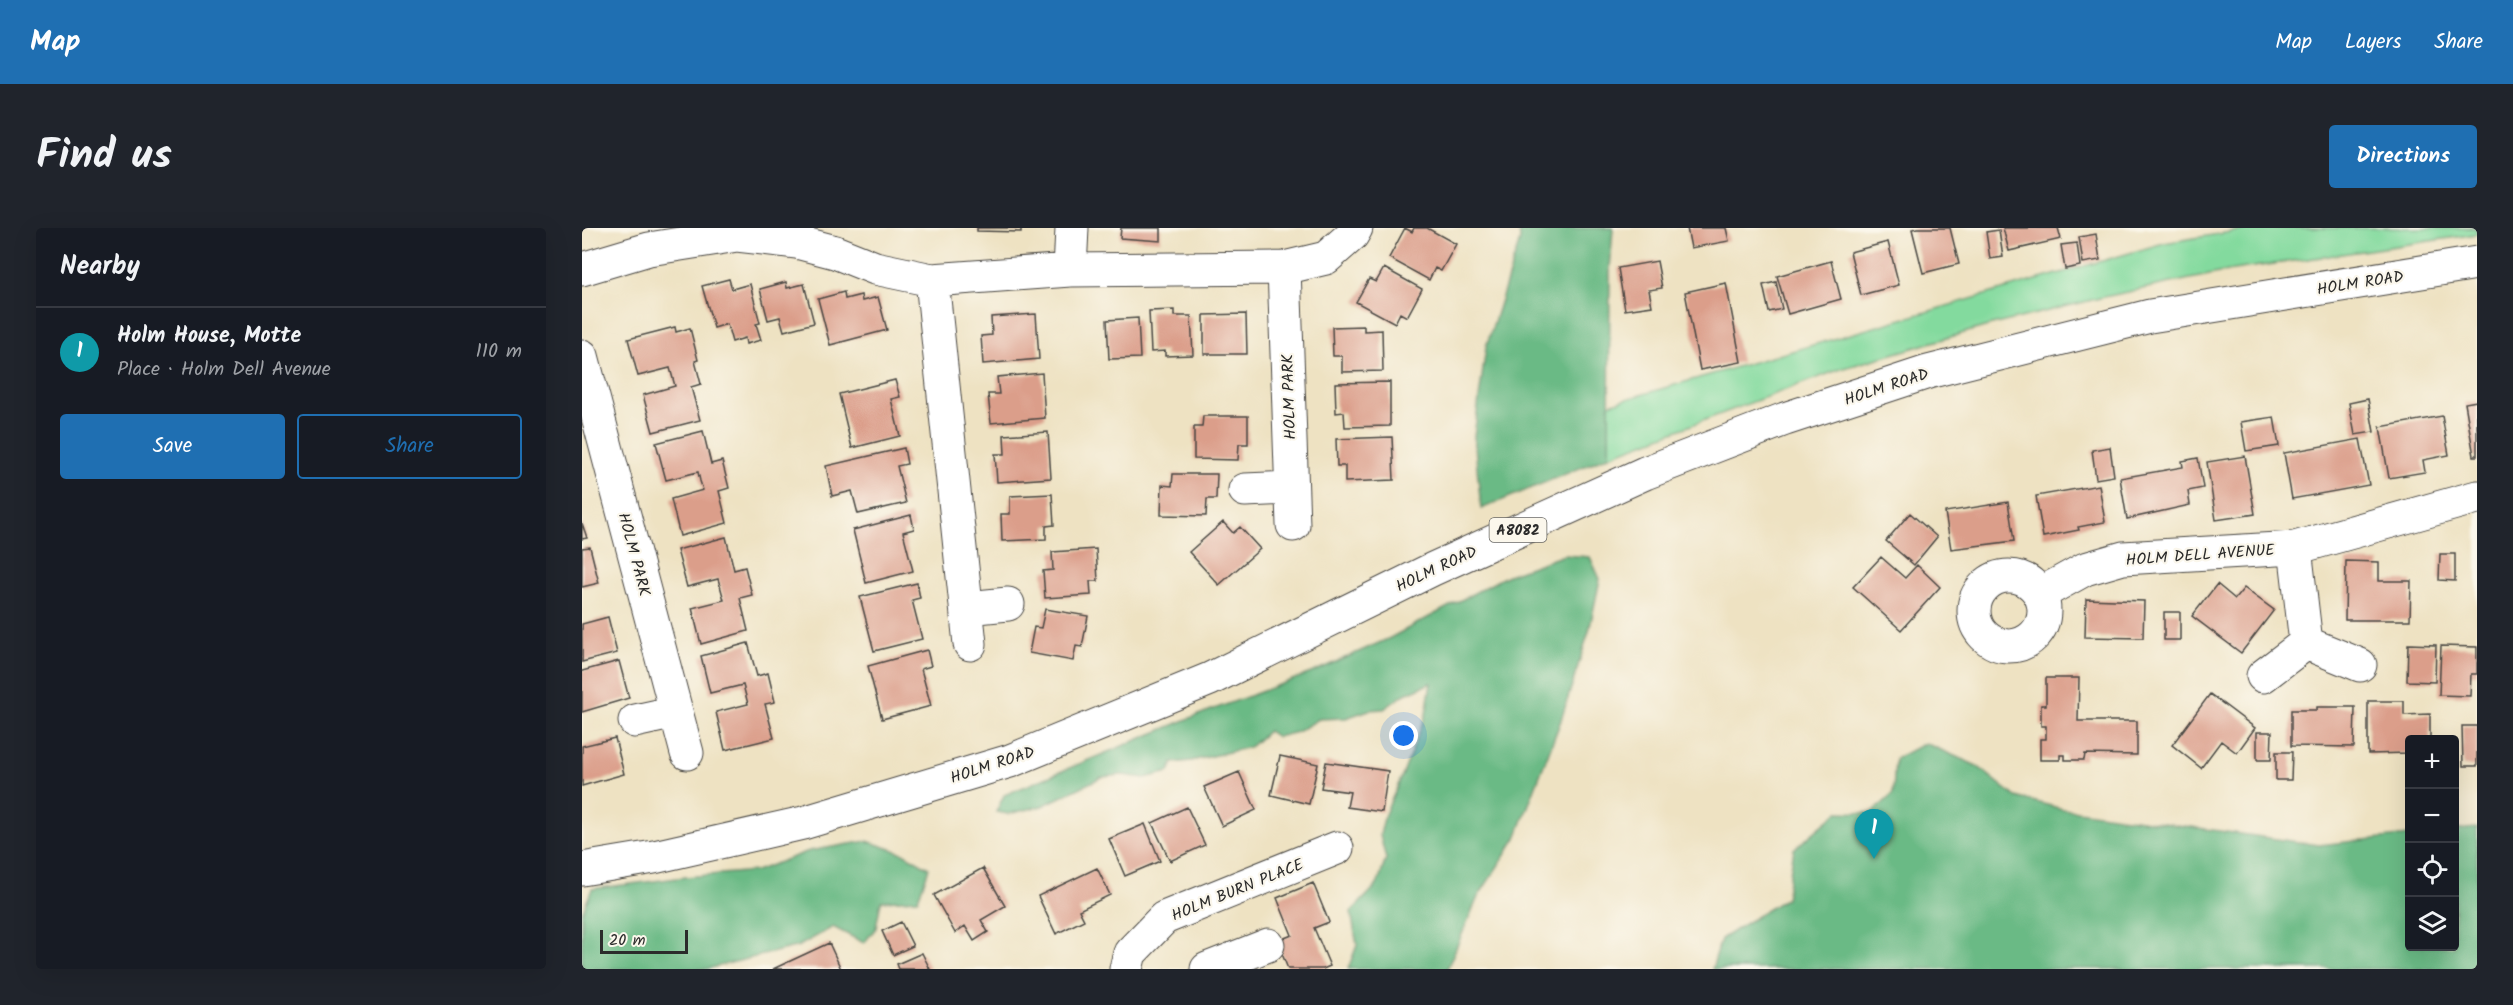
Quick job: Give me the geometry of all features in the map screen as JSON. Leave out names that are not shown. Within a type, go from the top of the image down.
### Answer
[{"type":"street","points":[[1070,270],[1072,228]]},
{"type":"street","points":[[582,269],[649,249],[736,231],[797,242],[835,252],[875,268],[932,280],[1070,270],[1284,268],[1326,258],[1352,235],[1356,228]]},
{"type":"street","name":"HOLM ROAD","points":[[582,869],[654,857],[803,823],[1010,761],[1210,679],[1433,569],[1645,473],[1785,419],[1928,372],[2150,316],[2477,264]]},
{"type":"street","name":"HOLM PARK","points":[[1284,268],[1293,525]]},
{"type":"street","points":[[932,280],[970,644]]},
{"type":"street","name":"HOLM PARK","points":[[582,356],[687,753]]},
{"type":"street","points":[[1245,490],[1291,488]]},
{"type":"street","name":"HOLM DELL AVENUE","points":[[2040,594],[2085,569],[2123,558],[2295,548],[2477,497]]},
{"type":"street","name":"HOLM DELL AVENUE","points":[[2295,548],[2306,644]]},
{"type":"street","points":[[967,608],[1008,604]]},
{"type":"street","points":[[2263,676],[2306,644],[2360,665]]},
{"type":"street","points":[[635,721],[676,712]]},
{"type":"street","name":"HOLM BURN PLACE","points":[[1126,969],[1130,953],[1164,918],[1337,848]]},
{"type":"street","points":[[1207,969],[1268,945]]},
{"type":"green space","points":[[1519,228],[1613,228],[1610,269],[1609,456],[1481,509],[1474,436],[1486,347],[1520,240]]},
{"type":"green space","points":[[2255,228],[2477,228],[2477,234],[2233,270],[2104,297],[1988,326],[1841,369],[1609,456],[1609,404],[2164,243]]},
{"type":"green space","points":[[1564,555],[1590,557],[1600,579],[1589,631],[1561,720],[1516,838],[1478,897],[1447,969],[1348,969],[1357,945],[1351,912],[1377,885],[1386,859],[1380,835],[1385,814],[1426,714],[1431,683],[1405,694],[1384,709],[1369,710],[1346,718],[1319,719],[1297,732],[1277,737],[1268,731],[1250,747],[1173,763],[1169,772],[1145,778],[1122,775],[1102,777],[1042,806],[1008,814],[996,812],[1004,795],[1190,718],[1311,673],[1390,638],[1508,575]]},
{"type":"green space","points":[[1925,743],[1977,766],[2016,797],[2063,809],[2319,845],[2405,835],[2405,951],[2459,951],[2459,830],[2477,828],[2477,969],[1712,969],[1721,939],[1786,898],[1794,849],[1838,812],[1872,813],[1893,794],[1895,759]]},
{"type":"green space","points":[[867,841],[903,853],[929,868],[918,899],[881,901],[876,928],[864,943],[833,927],[799,946],[707,969],[582,969],[582,913],[592,889],[756,871],[809,851]]},
{"type":"building","points":[[977,228],[1021,228],[1021,232],[977,231]]},
{"type":"building","points":[[1121,228],[1161,228],[1161,241],[1120,238]]},
{"type":"building","points":[[1405,228],[1412,232],[1414,228],[1427,228],[1456,244],[1441,271],[1435,268],[1429,280],[1389,258]]},
{"type":"building","points":[[1687,228],[1726,228],[1729,241],[1691,248]]},
{"type":"building","points":[[1950,228],[1959,264],[1923,273],[1912,229]]},
{"type":"building","points":[[2003,228],[2058,228],[2061,239],[2009,251]]},
{"type":"building","points":[[1999,230],[2003,257],[1990,259],[1986,232]]},
{"type":"building","points":[[2096,234],[2100,260],[2083,263],[2079,237]]},
{"type":"building","points":[[1888,242],[1899,285],[1861,295],[1850,252]]},
{"type":"building","points":[[2077,243],[2080,266],[2065,269],[2061,245]]},
{"type":"building","points":[[1657,261],[1662,288],[1649,290],[1652,306],[1625,310],[1618,268]]},
{"type":"building","points":[[1831,261],[1841,299],[1788,314],[1777,276]]},
{"type":"building","points":[[1384,268],[1422,289],[1407,317],[1400,313],[1395,323],[1356,302],[1369,279],[1376,282]]},
{"type":"building","points":[[729,279],[732,289],[750,284],[760,323],[756,324],[761,340],[746,344],[745,338],[732,342],[727,324],[714,328],[702,286]]},
{"type":"building","points":[[786,282],[787,288],[804,284],[814,323],[784,331],[780,317],[768,320],[760,289]]},
{"type":"building","points":[[1776,282],[1782,309],[1769,312],[1763,285]]},
{"type":"building","points":[[1726,283],[1741,362],[1700,370],[1685,292]]},
{"type":"building","points":[[844,292],[845,299],[861,295],[862,301],[878,297],[887,330],[830,345],[818,299]]},
{"type":"building","points":[[1174,310],[1174,316],[1191,316],[1193,355],[1165,356],[1165,351],[1151,352],[1149,311]]},
{"type":"building","points":[[1036,314],[1039,359],[983,364],[981,336],[992,335],[991,317]]},
{"type":"building","points":[[1246,314],[1247,354],[1204,354],[1204,315]]},
{"type":"building","points":[[1138,318],[1140,358],[1109,359],[1107,320]]},
{"type":"building","points":[[1364,326],[1364,331],[1382,330],[1383,371],[1342,372],[1342,356],[1333,356],[1332,327]]},
{"type":"building","points":[[675,327],[676,332],[690,328],[701,384],[691,387],[700,420],[653,432],[643,395],[675,386],[670,368],[638,376],[628,339]]},
{"type":"building","points":[[1042,373],[1045,418],[991,423],[988,394],[999,394],[997,377]]},
{"type":"building","points":[[895,380],[900,397],[891,399],[900,436],[852,448],[839,394]]},
{"type":"building","points":[[1390,382],[1390,426],[1345,427],[1344,412],[1336,413],[1335,383]]},
{"type":"building","points":[[2368,399],[2374,432],[2355,435],[2349,403]]},
{"type":"building","points":[[2477,401],[2477,456],[2474,456],[2465,403]]},
{"type":"building","points":[[1203,416],[1248,416],[1248,444],[1239,444],[1238,460],[1194,459],[1194,427],[1202,427]]},
{"type":"building","points":[[2442,416],[2449,455],[2423,460],[2425,472],[2389,478],[2380,427]]},
{"type":"building","points":[[2274,417],[2279,446],[2246,451],[2241,422]]},
{"type":"building","points":[[703,431],[711,464],[722,461],[729,488],[719,491],[727,523],[680,536],[671,499],[703,490],[698,472],[666,480],[656,443]]},
{"type":"building","points":[[1048,432],[1051,478],[997,482],[995,454],[1005,454],[1004,435]]},
{"type":"building","points":[[1392,437],[1394,480],[1345,482],[1345,466],[1337,466],[1336,439]]},
{"type":"building","points":[[2360,439],[2369,485],[2292,499],[2284,453]]},
{"type":"building","points":[[2110,447],[2114,476],[2096,479],[2092,450]]},
{"type":"building","points":[[904,448],[907,464],[897,466],[906,503],[858,514],[852,491],[832,496],[826,466]]},
{"type":"building","points":[[2245,456],[2255,514],[2216,520],[2207,462]]},
{"type":"building","points":[[2198,458],[2203,488],[2188,491],[2190,505],[2127,519],[2120,478],[2183,467],[2182,461]]},
{"type":"building","points":[[1173,474],[1217,474],[1216,499],[1207,499],[1206,516],[1161,515],[1162,485],[1172,486]]},
{"type":"building","points":[[2099,485],[2105,522],[2043,537],[2036,496]]},
{"type":"building","points":[[1052,494],[1054,525],[1046,526],[1046,539],[1002,541],[1001,514],[1010,514],[1010,496]]},
{"type":"building","points":[[2008,502],[2014,541],[1951,549],[1945,512]]},
{"type":"building","points":[[1910,513],[1937,537],[1914,565],[1886,541]]},
{"type":"building","points":[[911,515],[914,529],[903,532],[913,571],[866,583],[853,530]]},
{"type":"building","points":[[1223,522],[1233,533],[1240,527],[1260,549],[1219,585],[1189,552]]},
{"type":"building","points":[[582,523],[587,538],[582,539]]},
{"type":"building","points":[[726,537],[734,570],[745,567],[752,595],[740,598],[748,631],[701,644],[692,608],[724,600],[718,579],[687,587],[677,550]]},
{"type":"building","points":[[590,547],[599,583],[582,587],[582,548]]},
{"type":"building","points":[[1096,549],[1098,581],[1090,581],[1091,595],[1045,598],[1043,571],[1053,570],[1052,552]]},
{"type":"building","points":[[2440,554],[2455,554],[2455,581],[2439,580]]},
{"type":"building","points":[[1881,557],[1905,578],[1917,565],[1940,587],[1901,630],[1853,587]]},
{"type":"building","points":[[2346,561],[2379,562],[2379,581],[2411,581],[2410,620],[2345,620]]},
{"type":"building","points":[[917,583],[920,598],[912,600],[922,639],[874,651],[860,597]]},
{"type":"building","points":[[2217,584],[2235,599],[2244,588],[2274,610],[2241,653],[2192,616]]},
{"type":"building","points":[[2086,599],[2144,601],[2143,638],[2085,637]]},
{"type":"building","points":[[1045,609],[1088,616],[1082,647],[1076,646],[1073,661],[1029,653],[1034,627],[1041,628]]},
{"type":"building","points":[[2164,612],[2180,612],[2180,640],[2164,640]]},
{"type":"building","points":[[608,617],[617,653],[582,662],[582,624]]},
{"type":"building","points":[[748,643],[757,676],[768,673],[775,702],[765,704],[774,738],[725,750],[716,712],[748,704],[743,685],[710,693],[701,656]]},
{"type":"building","points":[[2408,644],[2436,645],[2435,682],[2407,681]]},
{"type":"building","points":[[2441,646],[2477,647],[2477,674],[2471,674],[2470,696],[2439,695]]},
{"type":"building","points":[[927,650],[931,666],[921,669],[931,706],[882,719],[868,666]]},
{"type":"building","points":[[619,661],[629,698],[582,712],[582,671]]},
{"type":"building","points":[[2046,678],[2079,678],[2078,721],[2137,721],[2137,755],[2085,754],[2084,760],[2065,760],[2065,755],[2060,755],[2060,760],[2040,760],[2040,739],[2046,739],[2046,726],[2041,726],[2041,705],[2046,705]]},
{"type":"building","points":[[2210,694],[2255,728],[2237,753],[2221,741],[2201,768],[2172,745]]},
{"type":"building","points":[[2368,701],[2404,701],[2404,715],[2430,714],[2430,735],[2405,735],[2405,753],[2368,754]]},
{"type":"building","points":[[2317,707],[2355,707],[2354,747],[2291,746],[2291,710],[2317,710]]},
{"type":"building","points":[[2462,726],[2477,726],[2477,766],[2463,766]]},
{"type":"building","points":[[2257,732],[2272,732],[2271,760],[2257,760]]},
{"type":"building","points":[[615,738],[624,774],[582,786],[582,746]]},
{"type":"building","points":[[2276,752],[2292,752],[2291,780],[2276,780]]},
{"type":"building","points":[[1280,756],[1318,764],[1309,804],[1271,795]]},
{"type":"building","points":[[1326,762],[1388,771],[1382,812],[1347,807],[1350,792],[1321,788]]},
{"type":"building","points":[[1239,772],[1256,810],[1222,826],[1204,787]]},
{"type":"building","points":[[1187,807],[1205,845],[1170,861],[1152,823]]},
{"type":"building","points":[[1145,824],[1160,861],[1125,876],[1109,839]]},
{"type":"building","points":[[983,868],[1005,906],[981,920],[988,932],[974,941],[965,926],[955,933],[934,895]]},
{"type":"building","points":[[1097,868],[1110,895],[1079,910],[1084,920],[1056,934],[1038,896]]},
{"type":"building","points":[[1313,883],[1329,922],[1314,928],[1330,966],[1323,969],[1288,969],[1277,941],[1292,935],[1277,898]]},
{"type":"building","points":[[901,922],[913,946],[893,955],[882,931]]},
{"type":"building","points":[[829,943],[841,969],[773,969]]},
{"type":"building","points":[[922,953],[930,969],[899,969],[897,964]]},
{"type":"place","name":"Holm House, Motte","points":[[1874,859]]}]
